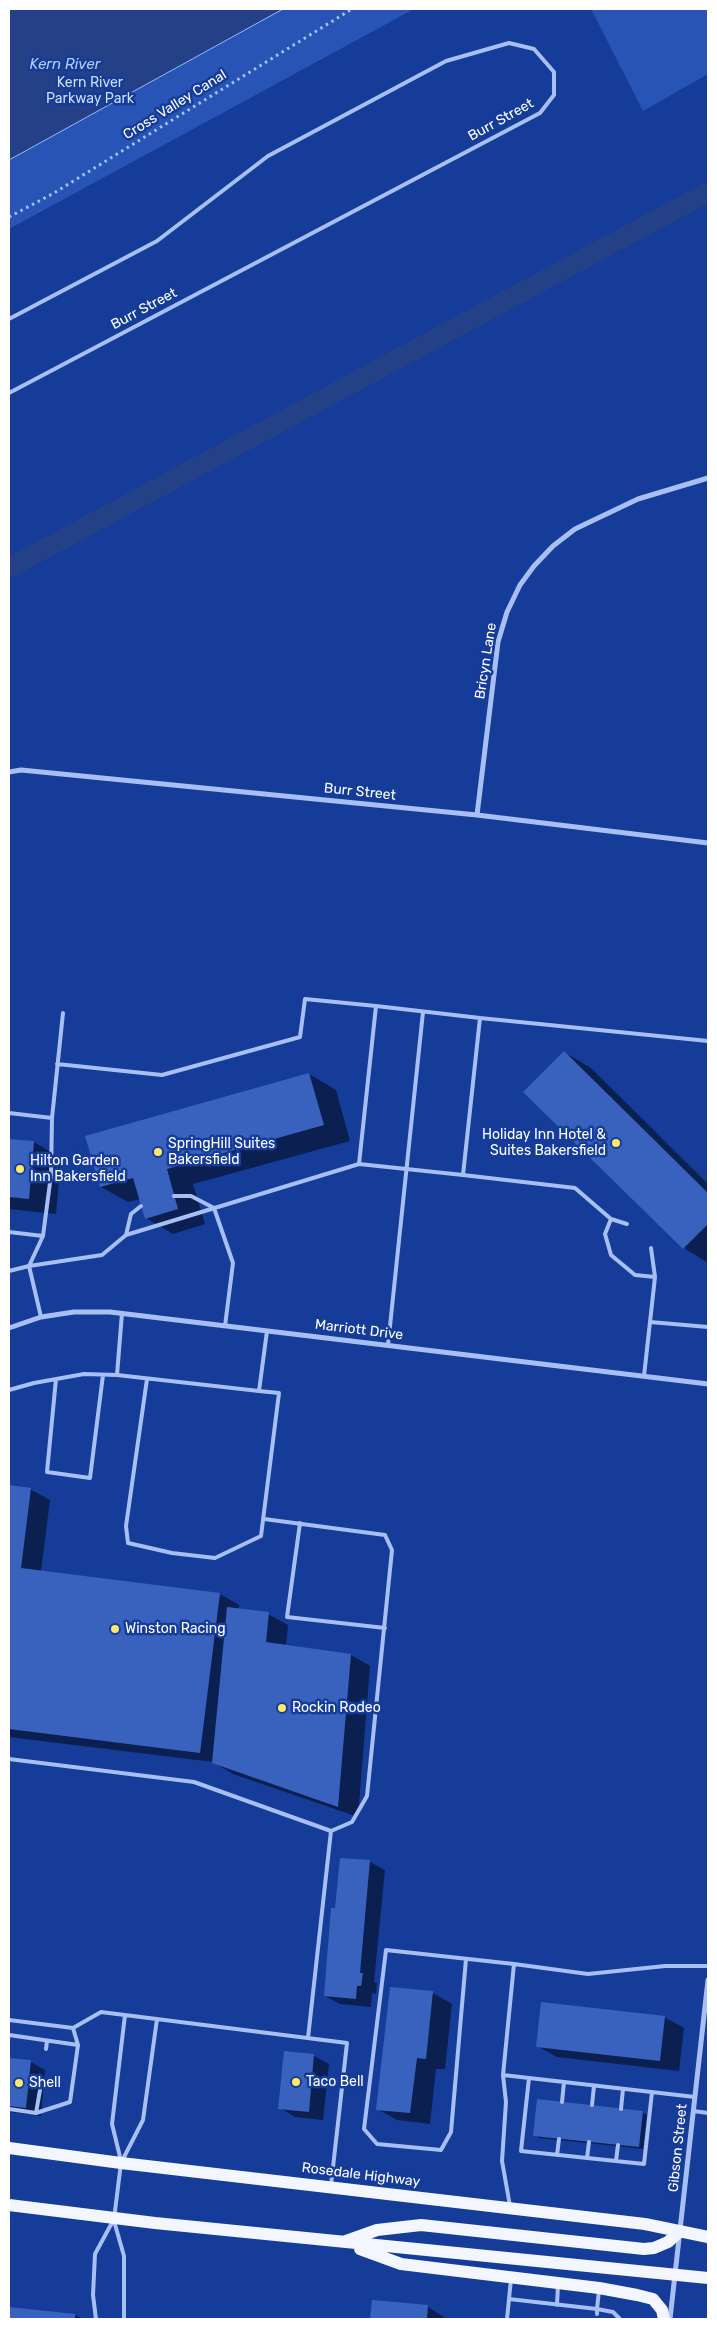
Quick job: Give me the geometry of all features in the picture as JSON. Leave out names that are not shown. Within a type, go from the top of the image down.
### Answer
[{"type":"main road","name":"Rosedale Highway","points":[[9,2148],[121,2163],[644,2224],[708,2236]]},
{"type":"main road","points":[[9,2205],[114,2219],[708,2278]]},
{"type":"main road","points":[[342,2242],[377,2230],[421,2224],[644,2249],[654,2248],[668,2242],[680,2231]]},
{"type":"main road","points":[[342,2242],[401,2264],[511,2279],[600,2288],[653,2299],[662,2310],[664,2319]]},
{"type":"street","name":"Bricyn Lane","points":[[477,815],[498,642],[507,612],[520,586],[534,566],[553,546],[575,529],[638,499],[708,478]]},
{"type":"street","name":"Burr Street","points":[[9,772],[21,770],[477,815],[708,843]]},
{"type":"street","name":"Marriott Drive","points":[[9,1328],[41,1317],[74,1312],[122,1313],[708,1384]]},
{"type":"street","name":"Gibson Street","points":[[670,2319],[693,2111],[706,2024],[708,1980]]},
{"type":"lane","name":"Burr Street","points":[[9,319],[157,241],[268,156],[446,61],[509,43],[534,49],[554,72],[554,95],[540,113],[9,393]]},
{"type":"lane","points":[[57,1064],[162,1075],[300,1037],[305,999],[708,1041]]},
{"type":"lane","points":[[359,1164],[376,1006]]},
{"type":"lane","points":[[388,1345],[423,1012]]},
{"type":"lane","points":[[41,1317],[29,1266],[43,1236],[51,1175],[52,1118],[63,1013]]},
{"type":"lane","points":[[463,1175],[480,1018]]},
{"type":"lane","points":[[9,1113],[52,1118]]},
{"type":"lane","points":[[9,1271],[29,1266],[102,1255],[126,1236],[359,1164],[575,1188],[611,1219],[627,1224]]},
{"type":"lane","points":[[174,1196],[191,1196],[214,1208],[232,1263],[225,1326]]},
{"type":"lane","points":[[126,1236],[132,1214],[142,1206]]},
{"type":"lane","points":[[611,1219],[605,1234],[611,1255],[635,1275],[655,1277]]},
{"type":"lane","points":[[9,1232],[43,1236]]},
{"type":"lane","points":[[644,1376],[655,1277],[651,1248]]},
{"type":"lane","points":[[116,1375],[122,1313]]},
{"type":"lane","points":[[650,1322],[708,1328]]},
{"type":"lane","points":[[260,1391],[267,1331]]},
{"type":"lane","points":[[9,1390],[84,1374],[116,1375],[279,1394],[261,1536],[215,1558],[172,1553],[128,1543],[126,1526],[147,1379]]},
{"type":"lane","points":[[56,1379],[47,1472],[90,1478],[103,1375]]},
{"type":"lane","points":[[9,1759],[194,1782],[331,1831],[352,1822],[367,1796],[392,1550],[385,1535],[264,1519]]},
{"type":"lane","points":[[300,1523],[287,1617],[385,1628]]},
{"type":"lane","points":[[308,2038],[331,1831]]},
{"type":"lane","points":[[466,1959],[451,2132],[441,2150],[377,2144],[364,2129],[386,1950],[514,1964],[588,1974],[665,1966],[708,1966]]},
{"type":"lane","points":[[511,2208],[502,2160],[506,2102],[503,2075],[514,1964]]},
{"type":"lane","points":[[9,2020],[73,2028],[100,2012],[347,2043],[331,2187]]},
{"type":"lane","points":[[121,2163],[112,2124],[125,2015]]},
{"type":"lane","points":[[96,2319],[92,2295],[95,2254],[114,2219],[121,2163],[143,2120],[157,2019]]},
{"type":"lane","points":[[9,2109],[36,2113],[70,2102],[78,2045],[73,2028]]},
{"type":"lane","points":[[9,2035],[78,2045]]},
{"type":"lane","points":[[46,2049],[47,2041]]},
{"type":"lane","points":[[503,2075],[695,2097]]},
{"type":"lane","points":[[529,2078],[522,2151],[644,2164],[652,2092]]},
{"type":"lane","points":[[562,2102],[564,2082]]},
{"type":"lane","points":[[592,2105],[594,2086]]},
{"type":"lane","points":[[621,2109],[623,2089]]},
{"type":"lane","points":[[36,2113],[40,2090]]},
{"type":"lane","points":[[693,2111],[708,2113]]},
{"type":"lane","points":[[557,2154],[559,2139]]},
{"type":"lane","points":[[587,2158],[589,2142]]},
{"type":"lane","points":[[616,2161],[618,2145]]},
{"type":"lane","points":[[114,2219],[124,2256],[124,2319]]},
{"type":"lane","points":[[507,2319],[511,2279]]},
{"type":"lane","points":[[557,2305],[558,2284]]},
{"type":"lane","points":[[597,2312],[600,2288]]},
{"type":"lane","points":[[509,2299],[597,2312],[613,2312],[620,2319]]},
{"type":"path","name":"Cross Valley Canal","points":[[9,217],[54,193],[352,9]]},
{"type":"green space","name":"Kern River Parkway Park","points":[[9,9],[414,9],[9,229]]},
{"type":"green space","points":[[591,9],[708,9],[708,74],[643,111]]},
{"type":"water","name":"Kern River","points":[[9,9],[283,9],[9,160]]},
{"type":"building","name":"Holiday Inn Hotel & Suites Bakersfield","points":[[564,1051],[708,1193],[708,1224],[683,1249],[523,1092]]},
{"type":"building","name":"SpringHill Suites Bakersfield","points":[[309,1073],[324,1125],[167,1169],[178,1209],[145,1219],[133,1178],[100,1187],[85,1136]]},
{"type":"building","name":"Hilton Garden Inn Bakersfield","points":[[9,1139],[34,1141],[29,1199],[9,1197]]},
{"type":"building","name":"Winston Racing","points":[[9,1485],[31,1488],[21,1568],[220,1593],[200,1753],[9,1729]]},
{"type":"building","name":"Rockin Rodeo","points":[[227,1607],[269,1612],[266,1642],[351,1654],[338,1807],[212,1763]]},
{"type":"building","points":[[340,1858],[370,1860],[360,1973],[363,1973],[361,1986],[357,1986],[356,1999],[324,1996],[331,1908],[335,1908]]},
{"type":"building","points":[[390,1987],[433,1991],[426,2059],[417,2058],[410,2113],[376,2110]]},
{"type":"building","points":[[541,2002],[665,2016],[660,2061],[536,2047]]},
{"type":"building","name":"Taco Bell","points":[[284,2051],[314,2054],[309,2112],[278,2109]]},
{"type":"building","name":"Shell","points":[[9,2058],[31,2060],[26,2108],[9,2106]]},
{"type":"building","points":[[537,2099],[643,2111],[639,2147],[533,2136]]},
{"type":"building","points":[[372,2300],[428,2305],[427,2319],[370,2319]]},
{"type":"building","points":[[9,2307],[75,2314],[75,2319],[9,2319]]},
{"type":"waterway","points":[[9,568],[708,192]]},
{"type":"place","name":"Holiday Inn Hotel & Suites Bakersfield","points":[[616,1143]]},
{"type":"place","name":"SpringHill Suites Bakersfield","points":[[158,1152]]},
{"type":"place","name":"Hilton Garden Inn Bakersfield","points":[[20,1169]]},
{"type":"place","name":"Winston Racing","points":[[115,1629]]},
{"type":"place","name":"Rockin Rodeo","points":[[282,1708]]},
{"type":"place","name":"Taco Bell","points":[[296,2082]]},
{"type":"place","name":"Shell","points":[[19,2083]]}]
